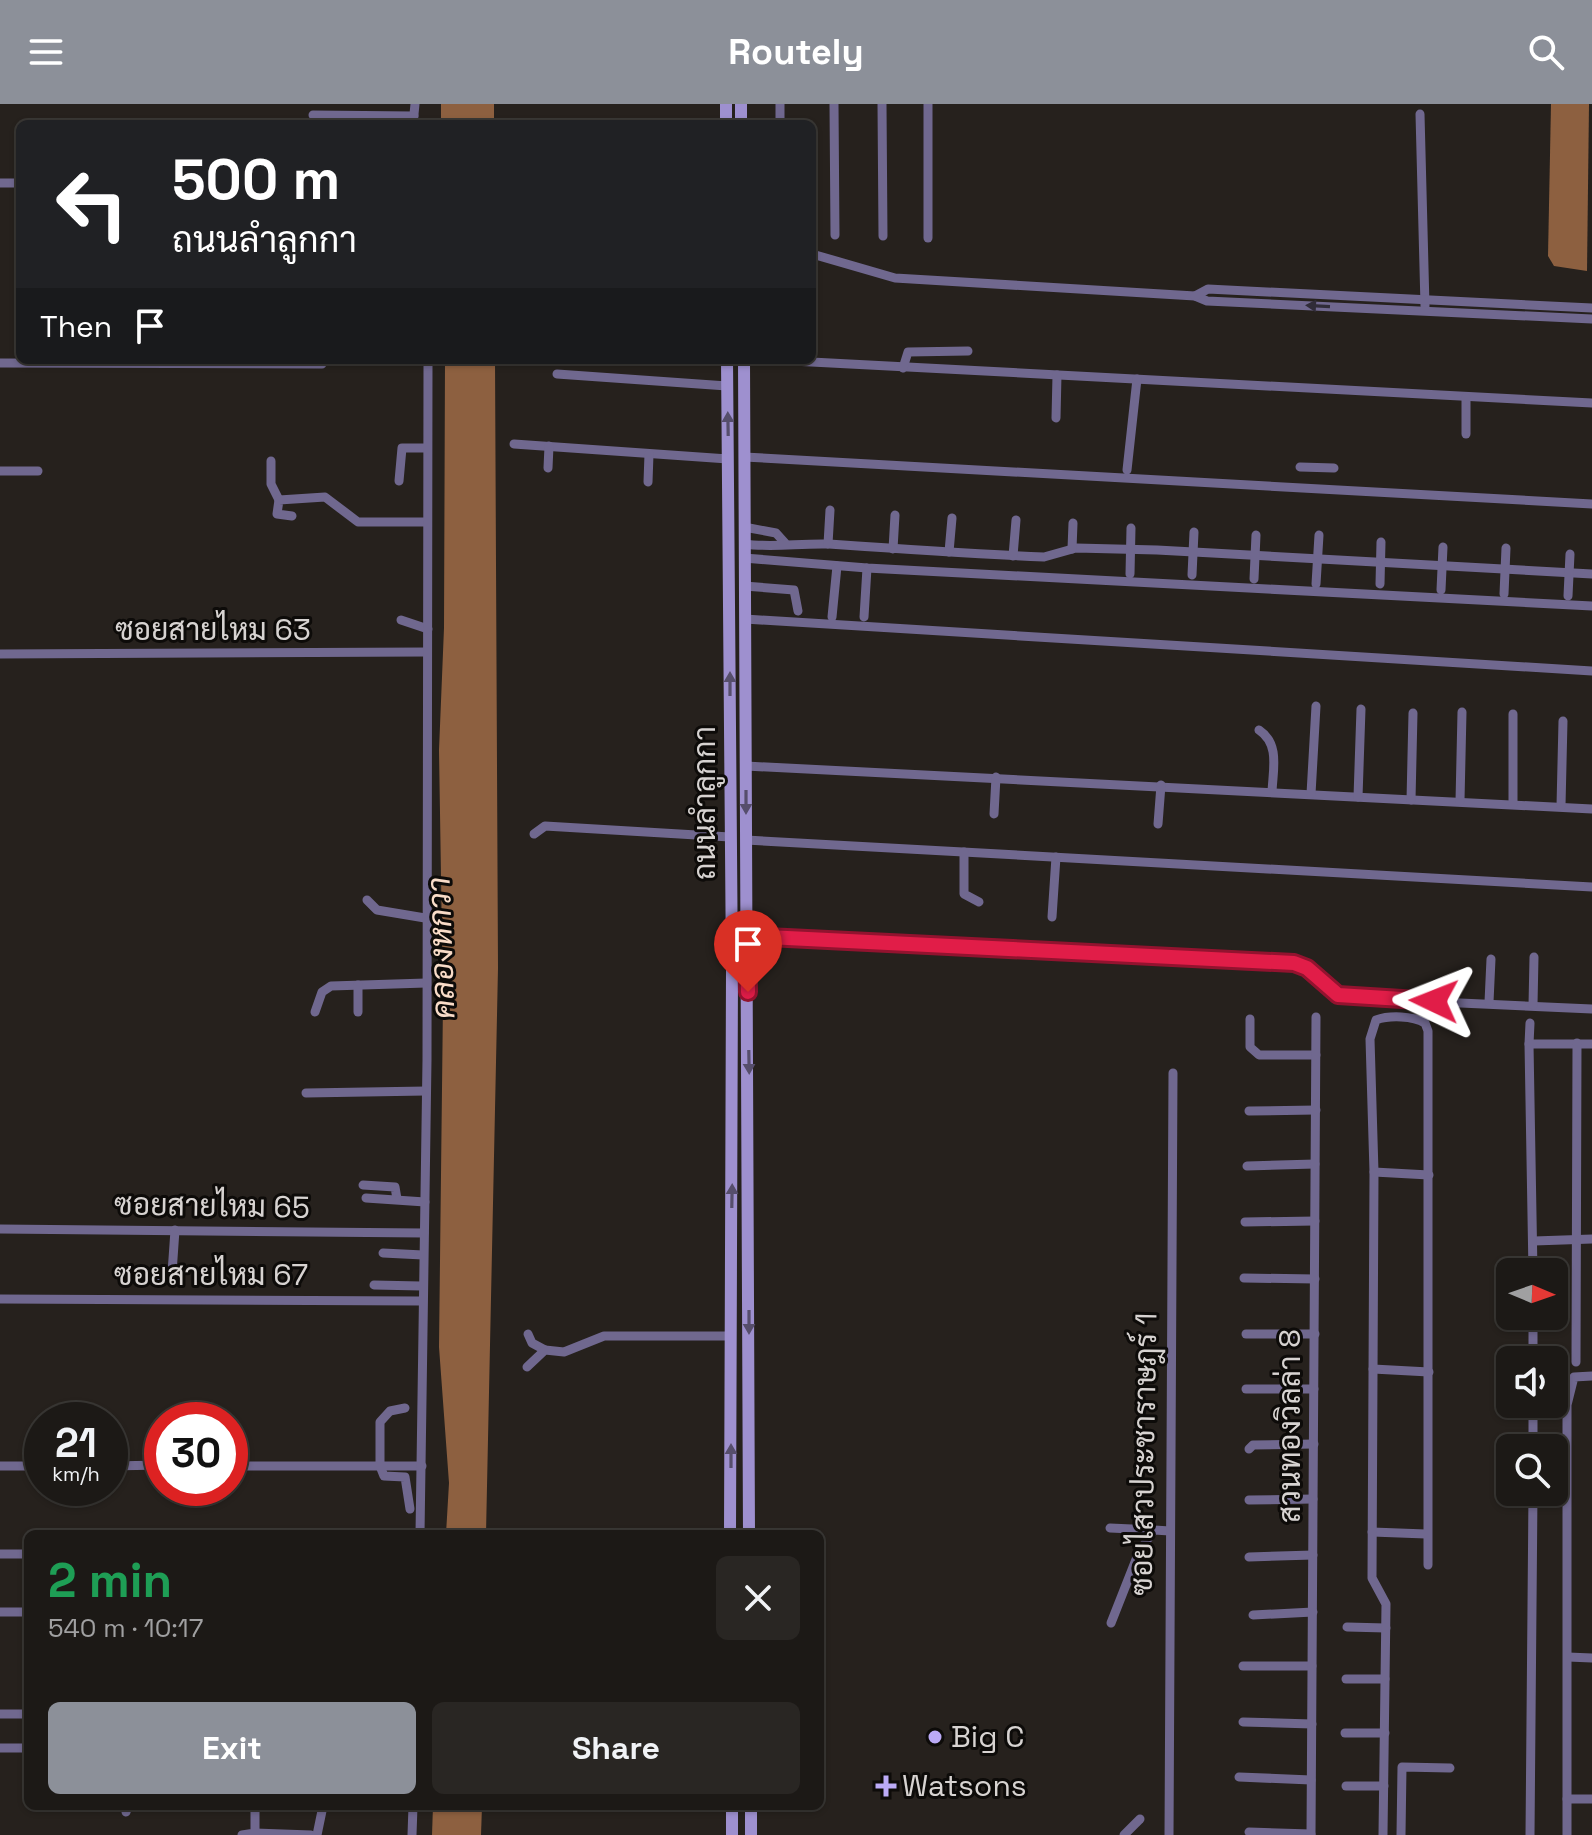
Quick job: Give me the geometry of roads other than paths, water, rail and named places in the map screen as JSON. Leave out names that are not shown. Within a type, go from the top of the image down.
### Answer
[{"type":"main road","name":"ถนนลำลูกกา","points":[[727,364],[730,1530]]},
{"type":"main road","name":"ถนนลำลูกกา","points":[[744,364],[749,1530]]},
{"type":"main road","points":[[732,1810],[732,1835]]},
{"type":"main road","points":[[751,1810],[751,1835],[759,1835]]},
{"type":"street","points":[[313,115],[414,120],[415,104]]},
{"type":"street","points":[[834,104],[835,235]]},
{"type":"street","points":[[882,104],[883,236]]},
{"type":"street","points":[[928,104],[928,238]]},
{"type":"street","points":[[1420,114],[1426,306]]},
{"type":"street","points":[[816,255],[895,278],[1195,296],[1207,301],[1562,312],[1592,308]]},
{"type":"street","points":[[1195,296],[1208,289],[1345,296],[1426,306]]},
{"type":"street","points":[[1284,293],[1284,305]]},
{"type":"street","points":[[1345,296],[1345,307]]},
{"type":"street","points":[[1562,312],[1592,319]]},
{"type":"street","points":[[903,368],[908,352],[968,351]]},
{"type":"street","points":[[816,363],[1592,403]]},
{"type":"street","points":[[420,1530],[426,1091],[428,364]]},
{"type":"street","points":[[557,374],[727,386]]},
{"type":"street","points":[[1056,418],[1057,375]]},
{"type":"street","points":[[1127,470],[1137,379]]},
{"type":"street","points":[[1466,398],[1466,434]]},
{"type":"street","points":[[514,444],[728,459]]},
{"type":"street","points":[[548,468],[549,446]]},
{"type":"street","points":[[399,481],[401,450],[427,448]]},
{"type":"street","points":[[648,482],[649,454]]},
{"type":"street","points":[[744,457],[1592,504]]},
{"type":"street","points":[[271,461],[271,484],[279,500],[277,514],[292,516]]},
{"type":"street","points":[[1300,467],[1334,468]]},
{"type":"street","points":[[1315,468],[1315,491]]},
{"type":"street","points":[[0,471],[38,471]]},
{"type":"street","points":[[279,500],[325,497],[358,522],[427,522]]},
{"type":"street","points":[[828,544],[830,510]]},
{"type":"street","points":[[893,549],[895,515]]},
{"type":"street","points":[[949,552],[952,518]]},
{"type":"street","points":[[1013,556],[1016,520]]},
{"type":"street","points":[[1072,549],[1073,523]]},
{"type":"street","points":[[744,527],[776,533],[785,543]]},
{"type":"street","points":[[1130,574],[1131,528]]},
{"type":"street","points":[[1192,575],[1194,532]]},
{"type":"street","points":[[1254,579],[1256,535]]},
{"type":"street","points":[[1316,584],[1319,535]]},
{"type":"street","points":[[1380,584],[1381,542]]},
{"type":"street","points":[[744,551],[776,548],[785,543],[1044,557],[1072,549],[1130,549],[1592,574]]},
{"type":"street","points":[[1441,590],[1443,547]]},
{"type":"street","points":[[1504,594],[1506,548]]},
{"type":"street","points":[[744,551],[867,568],[1592,606]]},
{"type":"street","points":[[1568,596],[1570,554]]},
{"type":"street","points":[[832,617],[837,566]]},
{"type":"street","points":[[864,617],[867,568]]},
{"type":"street","points":[[744,586],[794,590],[798,611]]},
{"type":"street","points":[[745,619],[1592,671]]},
{"type":"street","points":[[401,620],[428,629]]},
{"type":"street","name":"ซอยสายไหม 63","points":[[0,654],[427,652]]},
{"type":"street","points":[[1311,794],[1316,706]]},
{"type":"street","points":[[1358,797],[1361,709]]},
{"type":"street","points":[[1460,801],[1462,712]]},
{"type":"street","points":[[1411,800],[1413,713]]},
{"type":"street","points":[[1513,714],[1513,804]]},
{"type":"street","points":[[1561,806],[1563,721]]},
{"type":"street","points":[[1259,730],[1267,736],[1274,750],[1272,792]]},
{"type":"street","points":[[746,766],[1592,809]]},
{"type":"street","points":[[994,814],[996,777]]},
{"type":"street","points":[[1158,824],[1161,785]]},
{"type":"street","points":[[534,834],[545,826],[730,837]]},
{"type":"street","points":[[746,840],[1592,887]]},
{"type":"street","points":[[964,852],[964,894],[979,902]]},
{"type":"street","points":[[1052,917],[1056,857]]},
{"type":"street","points":[[367,900],[377,910],[425,918]]},
{"type":"street","points":[[747,936],[1294,963],[1307,968],[1338,995],[1351,998],[1592,1009]]},
{"type":"street","points":[[1533,1005],[1534,957]]},
{"type":"street","points":[[1489,1002],[1491,959]]},
{"type":"street","points":[[315,1012],[318,998],[327,987],[426,983]]},
{"type":"street","points":[[358,985],[358,1012]]},
{"type":"street","name":"สวนทองวิลล่า 8","points":[[1311,1834],[1316,1017]]},
{"type":"street","points":[[1383,1835],[1386,1604],[1372,1584],[1374,1172],[1370,1039],[1376,1020],[1384,1017],[1418,1019],[1425,1023],[1428,1031],[1428,1565]]},
{"type":"street","points":[[1250,1019],[1250,1047],[1259,1055],[1316,1055]]},
{"type":"street","points":[[1530,1023],[1533,1258]]},
{"type":"street","points":[[1576,1362],[1577,1043]]},
{"type":"street","points":[[1529,1044],[1592,1044]]},
{"type":"street","name":"ซอยไสวประชาราษฎร์ 1","points":[[1169,1835],[1173,1073]]},
{"type":"street","points":[[306,1093],[426,1091]]},
{"type":"street","points":[[1249,1111],[1316,1110]]},
{"type":"street","points":[[1247,1166],[1315,1164]]},
{"type":"street","points":[[1374,1172],[1429,1175]]},
{"type":"street","points":[[363,1185],[395,1187],[397,1199]]},
{"type":"street","points":[[366,1198],[425,1202]]},
{"type":"street","points":[[1245,1222],[1315,1221]]},
{"type":"street","name":"ซอยสายไหม 65","points":[[0,1229],[424,1233]]},
{"type":"street","points":[[158,1280],[172,1273],[175,1230]]},
{"type":"street","points":[[1534,1241],[1592,1239]]},
{"type":"street","points":[[383,1253],[423,1255]]},
{"type":"street","points":[[1244,1278],[1315,1279]]},
{"type":"street","points":[[374,1285],[421,1286]]},
{"type":"street","name":"ซอยสายไหม 67","points":[[0,1299],[421,1301]]},
{"type":"street","points":[[528,1334],[532,1343],[545,1350],[564,1352],[604,1336],[731,1336]]},
{"type":"street","points":[[1246,1334],[1315,1334]]},
{"type":"street","points":[[527,1367],[545,1350]]},
{"type":"street","points":[[1373,1369],[1429,1372]]},
{"type":"street","points":[[1567,1835],[1567,1405],[1574,1377],[1592,1376]]},
{"type":"street","points":[[1246,1389],[1314,1389]]},
{"type":"street","points":[[405,1408],[390,1411],[380,1422],[380,1466],[384,1476],[405,1477],[410,1509]]},
{"type":"street","points":[[1249,1449],[1253,1445],[1314,1444]]},
{"type":"street","points":[[0,1466],[24,1466]]},
{"type":"street","points":[[248,1466],[422,1466]]},
{"type":"street","points":[[1249,1500],[1313,1499]]},
{"type":"street","points":[[1530,1835],[1533,1506]]},
{"type":"street","points":[[1110,1528],[1170,1531]]},
{"type":"street","points":[[1111,1623],[1139,1552],[1154,1530]]},
{"type":"street","points":[[1372,1532],[1426,1534]]},
{"type":"street","points":[[0,1554],[24,1554]]},
{"type":"street","points":[[1249,1557],[1313,1555]]},
{"type":"street","points":[[0,1612],[24,1612]]},
{"type":"street","points":[[1253,1615],[1313,1612]]},
{"type":"street","points":[[1347,1627],[1386,1628]]},
{"type":"street","points":[[1568,1657],[1592,1658]]},
{"type":"street","points":[[1243,1666],[1312,1666]]},
{"type":"street","points":[[1346,1679],[1385,1679]]},
{"type":"street","points":[[0,1714],[24,1714]]},
{"type":"street","points":[[1243,1722],[1312,1724]]},
{"type":"street","points":[[1345,1733],[1385,1733]]},
{"type":"street","points":[[0,1748],[24,1748]]},
{"type":"street","points":[[1401,1835],[1402,1767],[1450,1768]]},
{"type":"street","points":[[1239,1777],[1311,1780]]},
{"type":"street","points":[[1346,1786],[1384,1786]]},
{"type":"street","points":[[1567,1799],[1592,1799]]},
{"type":"street","points":[[255,1810],[255,1833]]},
{"type":"street","points":[[317,1835],[322,1810]]},
{"type":"street","points":[[412,1835],[413,1810]]},
{"type":"street","points":[[1124,1835],[1140,1819]]},
{"type":"street","points":[[1249,1832],[1311,1834]]},
{"type":"street","points":[[242,1835],[311,1835]]},
{"type":"place","name":"Big C","points":[[935,1737]]},
{"type":"place","name":"Watsons","points":[[886,1786]]},
{"type":"water label","name":"คลองหกวา","points":[[441,948]]}]
